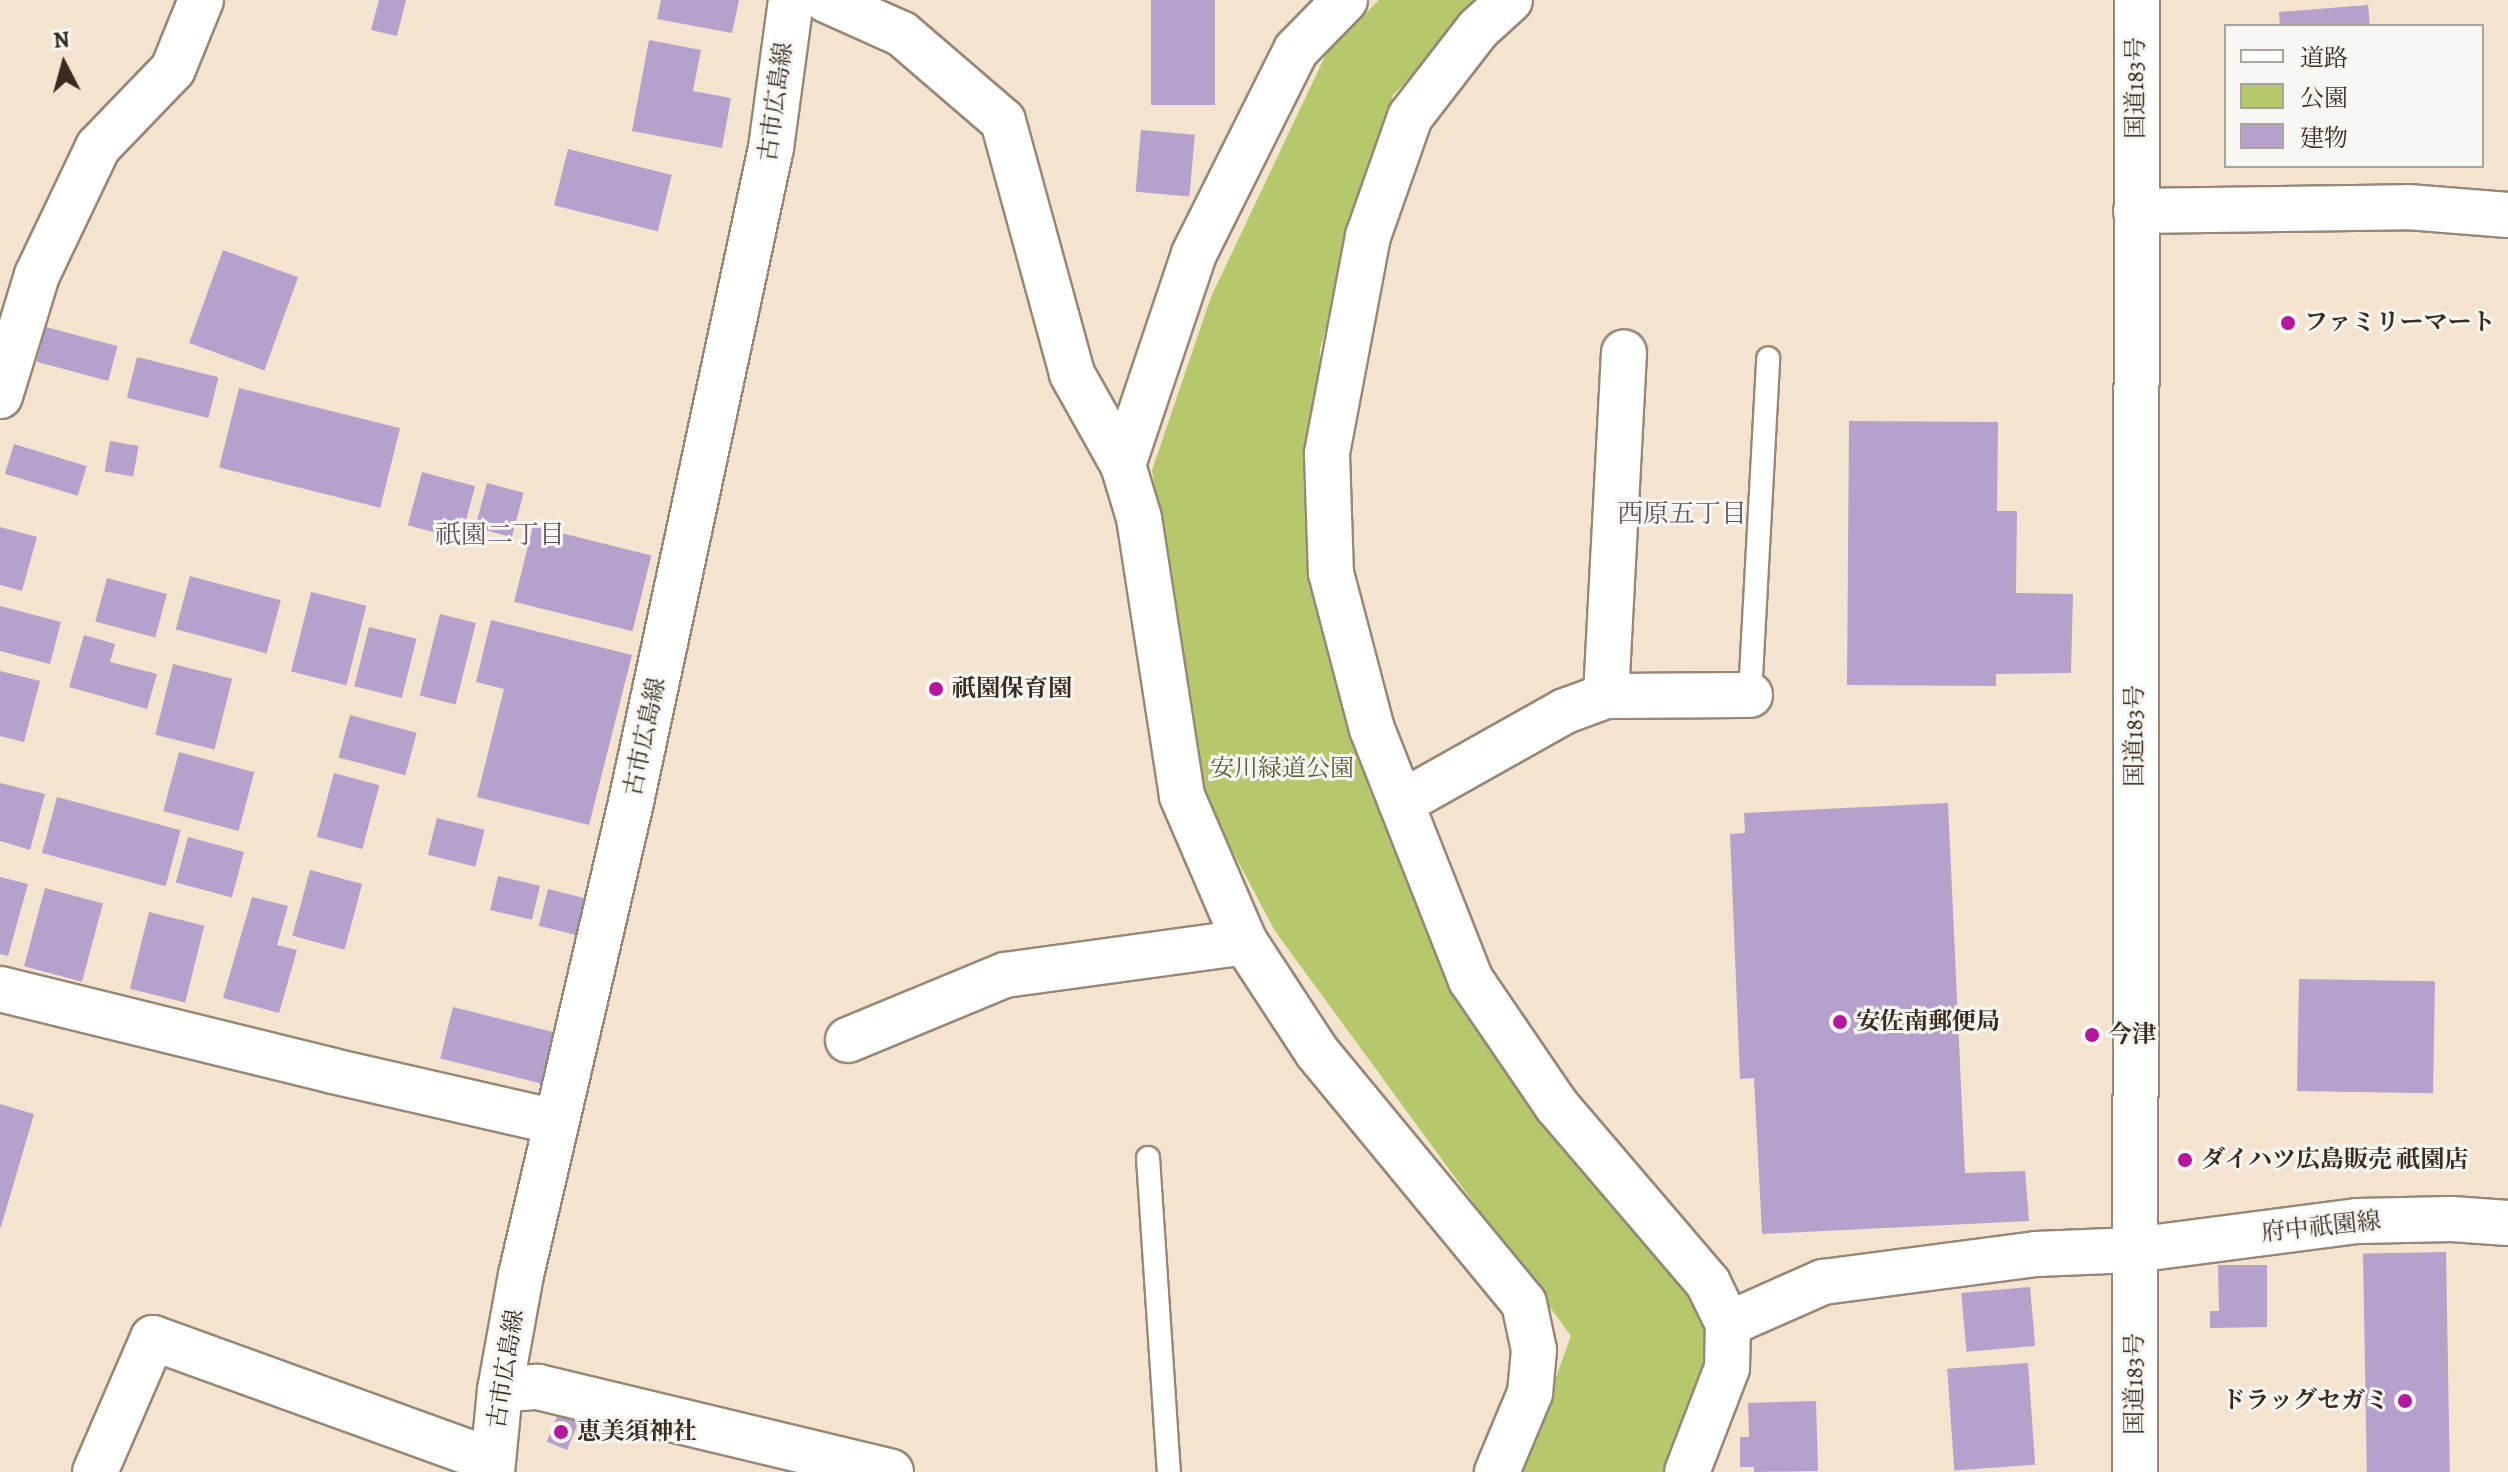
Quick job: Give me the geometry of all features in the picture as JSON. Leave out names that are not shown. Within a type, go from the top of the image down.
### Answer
[{"type":"main road","points":[[0,396],[37,275],[98,147],[173,69],[201,0]]},
{"type":"main road","name":"古市広島線","points":[[492,1467],[500,1390],[521,1275],[631,802],[771,148],[791,0]]},
{"type":"main road","points":[[826,0],[902,34],[1003,121],[1072,374],[1123,465],[1139,518],[1182,796],[1245,942],[1317,1052],[1524,1303],[1534,1350],[1530,1393],[1497,1472]]},
{"type":"main road","points":[[1123,465],[1194,254],[1296,50],[1345,0]]},
{"type":"main road","points":[[1510,0],[1478,29],[1410,117],[1368,236],[1327,454],[1331,573],[1372,729],[1471,980],[1557,1106],[1708,1283],[1728,1324],[1727,1368],[1687,1472]]},
{"type":"main road","name":"国道183号","points":[[2135,1472],[2137,0]]},
{"type":"main road","points":[[2136,211],[2408,207],[2508,215]]},
{"type":"main road","points":[[1606,696],[1624,352]]},
{"type":"main road","points":[[1401,803],[1565,711],[1606,696],[1750,695]]},
{"type":"main road","points":[[848,1040],[1005,975],[1245,942]]},
{"type":"main road","points":[[0,989],[556,1122]]},
{"type":"main road","name":"府中祇園線","points":[[1728,1324],[1823,1282],[2036,1254],[2134,1250],[2357,1221],[2452,1219],[2508,1223]]},
{"type":"main road","points":[[95,1472],[153,1338],[492,1467]]},
{"type":"main road","points":[[500,1390],[538,1387],[821,1464],[891,1472]]},
{"type":"lane","points":[[1750,695],[1768,358]]},
{"type":"lane","points":[[1148,1158],[1169,1472]]},
{"type":"green space","name":"安川緑道公園","points":[[1379,0],[1490,0],[1393,95],[1320,349],[1313,563],[1420,899],[1708,1309],[1703,1385],[1668,1472],[1521,1472],[1571,1336],[1275,931],[1202,794],[1152,470],[1211,297],[1327,52]]},
{"type":"building","points":[[379,0],[406,0],[397,36],[371,30]]},
{"type":"building","points":[[661,0],[739,0],[732,33],[657,19]]},
{"type":"building","points":[[1151,0],[1215,0],[1215,105],[1151,105]]},
{"type":"building","points":[[2368,5],[2370,24],[2280,24],[2279,12]]},
{"type":"building","points":[[649,40],[701,50],[693,91],[731,98],[722,148],[632,131]]},
{"type":"building","points":[[1141,130],[1195,135],[1189,196],[1136,192]]},
{"type":"building","points":[[568,149],[672,175],[658,231],[554,205]]},
{"type":"building","points":[[223,250],[298,277],[264,370],[189,343]]},
{"type":"building","points":[[46,327],[117,346],[108,381],[37,362]]},
{"type":"building","points":[[137,357],[219,377],[208,418],[127,398]]},
{"type":"building","points":[[239,388],[400,428],[380,508],[219,468]]},
{"type":"building","points":[[1849,421],[1998,422],[1997,511],[2017,511],[2016,593],[2073,594],[2071,673],[1996,674],[1996,686],[1847,685]]},
{"type":"building","points":[[110,441],[139,446],[133,477],[105,472]]},
{"type":"building","points":[[14,444],[87,466],[78,496],[5,474]]},
{"type":"building","points":[[422,472],[475,486],[461,539],[408,525]]},
{"type":"building","points":[[487,483],[524,493],[512,537],[475,527]]},
{"type":"building","points":[[533,526],[651,556],[633,631],[514,602]]},
{"type":"building","points":[[0,527],[37,537],[22,591],[0,585]]},
{"type":"building","points":[[190,576],[281,600],[267,653],[176,629]]},
{"type":"building","points":[[107,578],[167,594],[155,638],[95,621]]},
{"type":"building","points":[[311,592],[366,606],[346,685],[291,672]]},
{"type":"building","points":[[0,606],[61,622],[50,664],[0,651]]},
{"type":"building","points":[[440,614],[476,623],[456,704],[420,696]]},
{"type":"building","points":[[491,620],[632,655],[589,825],[477,797],[504,689],[476,682]]},
{"type":"building","points":[[369,627],[417,639],[402,698],[354,686]]},
{"type":"building","points":[[84,635],[115,644],[110,662],[157,674],[147,709],[69,687]]},
{"type":"building","points":[[173,664],[232,679],[215,750],[155,735]]},
{"type":"building","points":[[0,671],[40,681],[24,742],[0,736]]},
{"type":"building","points":[[350,715],[417,733],[405,775],[339,758]]},
{"type":"building","points":[[179,752],[254,772],[239,831],[163,811]]},
{"type":"building","points":[[334,773],[379,785],[362,849],[317,837]]},
{"type":"building","points":[[0,783],[45,794],[30,850],[0,841]]},
{"type":"building","points":[[57,797],[181,830],[166,886],[42,853]]},
{"type":"building","points":[[1948,803],[1965,1173],[2025,1171],[2029,1221],[1762,1234],[1754,1078],[1740,1079],[1730,834],[1745,833],[1744,813]]},
{"type":"building","points":[[437,818],[485,830],[475,867],[428,855]]},
{"type":"building","points":[[188,837],[244,852],[232,897],[176,882]]},
{"type":"building","points":[[310,870],[362,884],[345,950],[292,936]]},
{"type":"building","points":[[498,876],[540,886],[532,920],[490,910]]},
{"type":"building","points":[[0,877],[28,884],[8,956],[0,954]]},
{"type":"building","points":[[45,888],[103,904],[82,982],[24,966]]},
{"type":"building","points":[[548,889],[589,899],[580,936],[539,926]]},
{"type":"building","points":[[252,897],[288,906],[277,945],[297,950],[279,1013],[223,998]]},
{"type":"building","points":[[149,912],[204,926],[185,1002],[130,989]]},
{"type":"building","points":[[2299,979],[2435,981],[2433,1093],[2297,1091]]},
{"type":"building","points":[[453,1007],[557,1033],[544,1084],[440,1058]]},
{"type":"building","points":[[0,1104],[34,1114],[1,1227],[0,1227]]},
{"type":"building","points":[[2446,1252],[2450,1472],[2367,1472],[2363,1253]]},
{"type":"building","points":[[2218,1265],[2267,1265],[2267,1327],[2210,1328],[2210,1311],[2219,1311]]},
{"type":"building","points":[[2030,1287],[2035,1346],[1966,1352],[1961,1293]]},
{"type":"building","points":[[2028,1363],[2035,1465],[1954,1470],[1947,1369]]},
{"type":"building","points":[[1816,1401],[1818,1471],[1754,1472],[1754,1467],[1740,1467],[1740,1437],[1749,1437],[1748,1403]]},
{"type":"building","points":[[558,1414],[578,1422],[567,1450],[547,1442]]},
{"type":"place","name":"ファミリーマート","points":[[2288,323]]},
{"type":"place","name":"祇園保育園","points":[[936,689]]},
{"type":"place","name":"安佐南郵便局","points":[[1840,1022]]},
{"type":"place","name":"今津","points":[[2092,1035]]},
{"type":"place","name":"ダイハツ広島販売 祇園店","points":[[2185,1160]]},
{"type":"place","name":"ドラッグセガミ","points":[[2405,1401]]},
{"type":"place","name":"恵美須神社","points":[[561,1432]]},
{"type":"district","name":"西原五丁目","points":[[1682,514]]},
{"type":"district","name":"祇園二丁目","points":[[500,535]]}]
